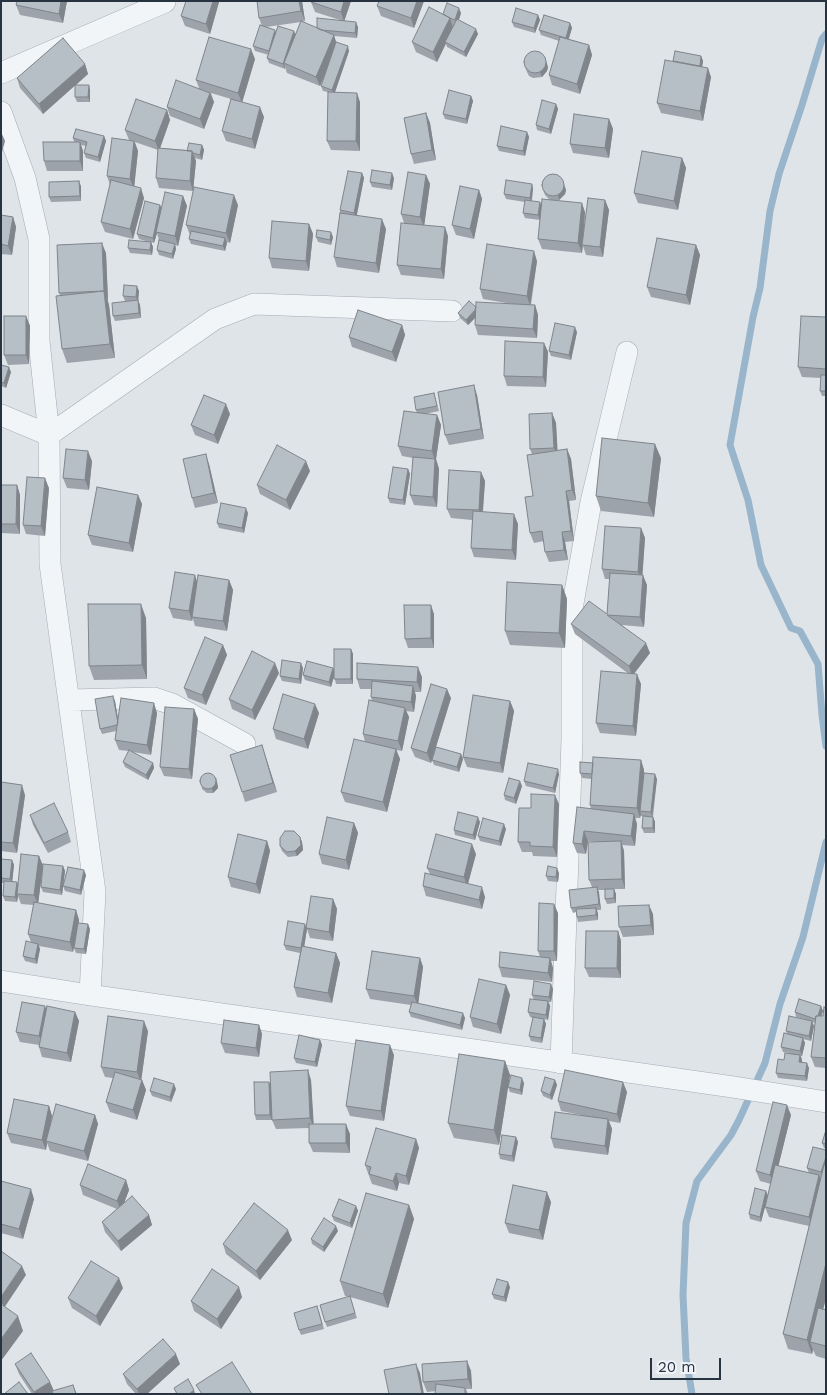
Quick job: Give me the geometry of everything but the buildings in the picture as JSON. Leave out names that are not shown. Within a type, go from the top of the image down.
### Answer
[{"type":"street","points":[[1,72],[165,2]]},
{"type":"street","points":[[1,112],[25,178],[39,240],[39,341],[49,435],[50,564],[95,892],[90,996]]},
{"type":"street","points":[[49,435],[215,319],[254,304],[452,311]]},
{"type":"street","points":[[561,1063],[572,739],[572,609],[591,502],[627,352]]},
{"type":"street","points":[[1,415],[49,435]]},
{"type":"street","points":[[70,700],[154,698],[172,704],[245,744]]},
{"type":"street","points":[[1,981],[90,996],[733,1087],[826,1102]]},
{"type":"waterway","points":[[826,34],[822,39],[779,174],[770,211],[760,288],[730,445],[748,500],[761,565],[791,628],[800,631],[818,664],[826,746]]},
{"type":"waterway","points":[[692,1394],[686,1358],[683,1295],[686,1223],[697,1181],[731,1135],[765,1063],[780,1004],[803,937],[826,842]]}]
